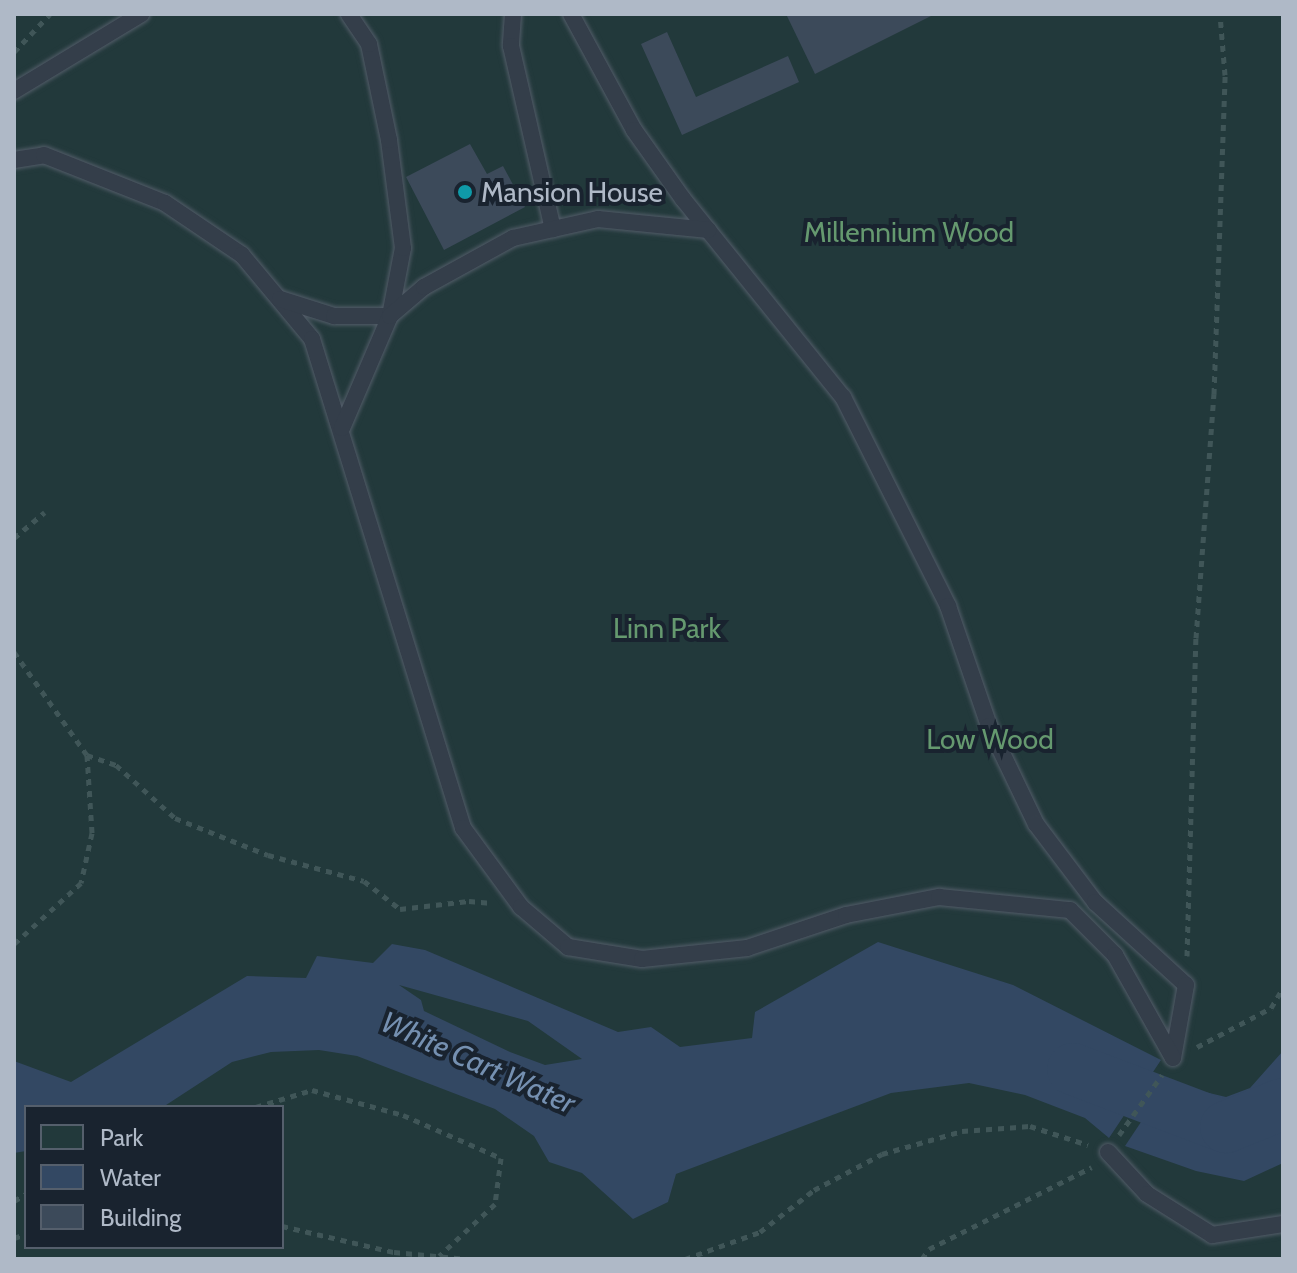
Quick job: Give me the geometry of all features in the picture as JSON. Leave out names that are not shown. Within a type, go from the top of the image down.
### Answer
[{"type":"lane","points":[[14,91],[141,14]]},
{"type":"lane","points":[[342,428],[390,316],[403,248],[389,140],[369,44],[349,14]]},
{"type":"lane","points":[[513,14],[511,46],[553,229]]},
{"type":"lane","points":[[571,14],[634,130],[708,230],[843,397],[948,606],[989,726],[1036,824],[1095,902],[1186,985],[1173,1058]]},
{"type":"lane","points":[[14,160],[44,155],[165,203],[242,255],[312,339],[342,428],[463,828],[521,907],[568,947],[642,959],[747,948],[846,915],[939,897],[1070,910],[1115,955],[1173,1058]]},
{"type":"lane","points":[[278,299],[334,316],[390,316],[424,287],[513,238],[598,219],[708,230]]},
{"type":"lane","points":[[1108,1152],[1147,1194],[1212,1235],[1283,1224]]},
{"type":"path","points":[[14,52],[50,14]]},
{"type":"path","points":[[1186,985],[1196,638],[1214,394],[1225,75],[1220,14]]},
{"type":"path","points":[[14,538],[45,512]]},
{"type":"path","points":[[14,652],[87,755],[92,833],[81,883],[14,944]]},
{"type":"path","points":[[87,755],[116,765],[175,818],[268,855],[364,881],[400,909],[469,901],[521,907]]},
{"type":"path","points":[[922,1259],[929,1249],[1082,1176],[1108,1152],[1173,1058],[1271,1008],[1283,988]]},
{"type":"path","points":[[263,1105],[312,1090],[403,1115],[501,1158],[495,1204],[439,1256]]},
{"type":"path","points":[[685,1259],[760,1232],[814,1190],[882,1154],[962,1131],[1030,1126],[1108,1152]]},
{"type":"path","points":[[284,1226],[394,1252],[467,1259]]},
{"type":"green space","name":"Linn Park","points":[[14,14],[1283,14],[1283,1259],[14,1259]]},
{"type":"water","points":[[878,942],[1013,985],[1161,1060],[1109,1138],[1085,1118],[1025,1095],[969,1083],[891,1093],[676,1174],[668,1202],[633,1219],[582,1173],[549,1162],[534,1136],[495,1109],[357,1056],[319,1050],[271,1052],[232,1062],[166,1105],[24,1105],[24,1151],[14,1153],[14,1061],[71,1082],[247,976],[306,978],[317,956],[373,963],[392,944],[425,950],[618,1032],[651,1027],[680,1047],[752,1038],[755,1012]],"holes":[[[399,985],[528,1021],[582,1059],[545,1065],[510,1052],[424,1011],[421,1000]]]},
{"type":"water","points":[[1283,1051],[1283,1163],[1244,1181],[1196,1171],[1125,1146],[1167,1083],[1226,1097],[1250,1088]]},
{"type":"building","points":[[786,14],[935,14],[815,74]]},
{"type":"building","points":[[667,32],[696,97],[788,56],[799,82],[682,135],[641,44]]},
{"type":"building","name":"Mansion House","points":[[470,144],[487,174],[503,166],[525,207],[444,250],[406,177]]},
{"type":"waterway","name":"White Cart Water","points":[[1073,1069],[1226,1127],[1283,1104]]},
{"type":"place","name":"Mansion House","points":[[465,192]]},
{"type":"park label","name":"Millennium Wood","points":[[909,232]]},
{"type":"park label","name":"Low Wood","points":[[990,739]]}]
